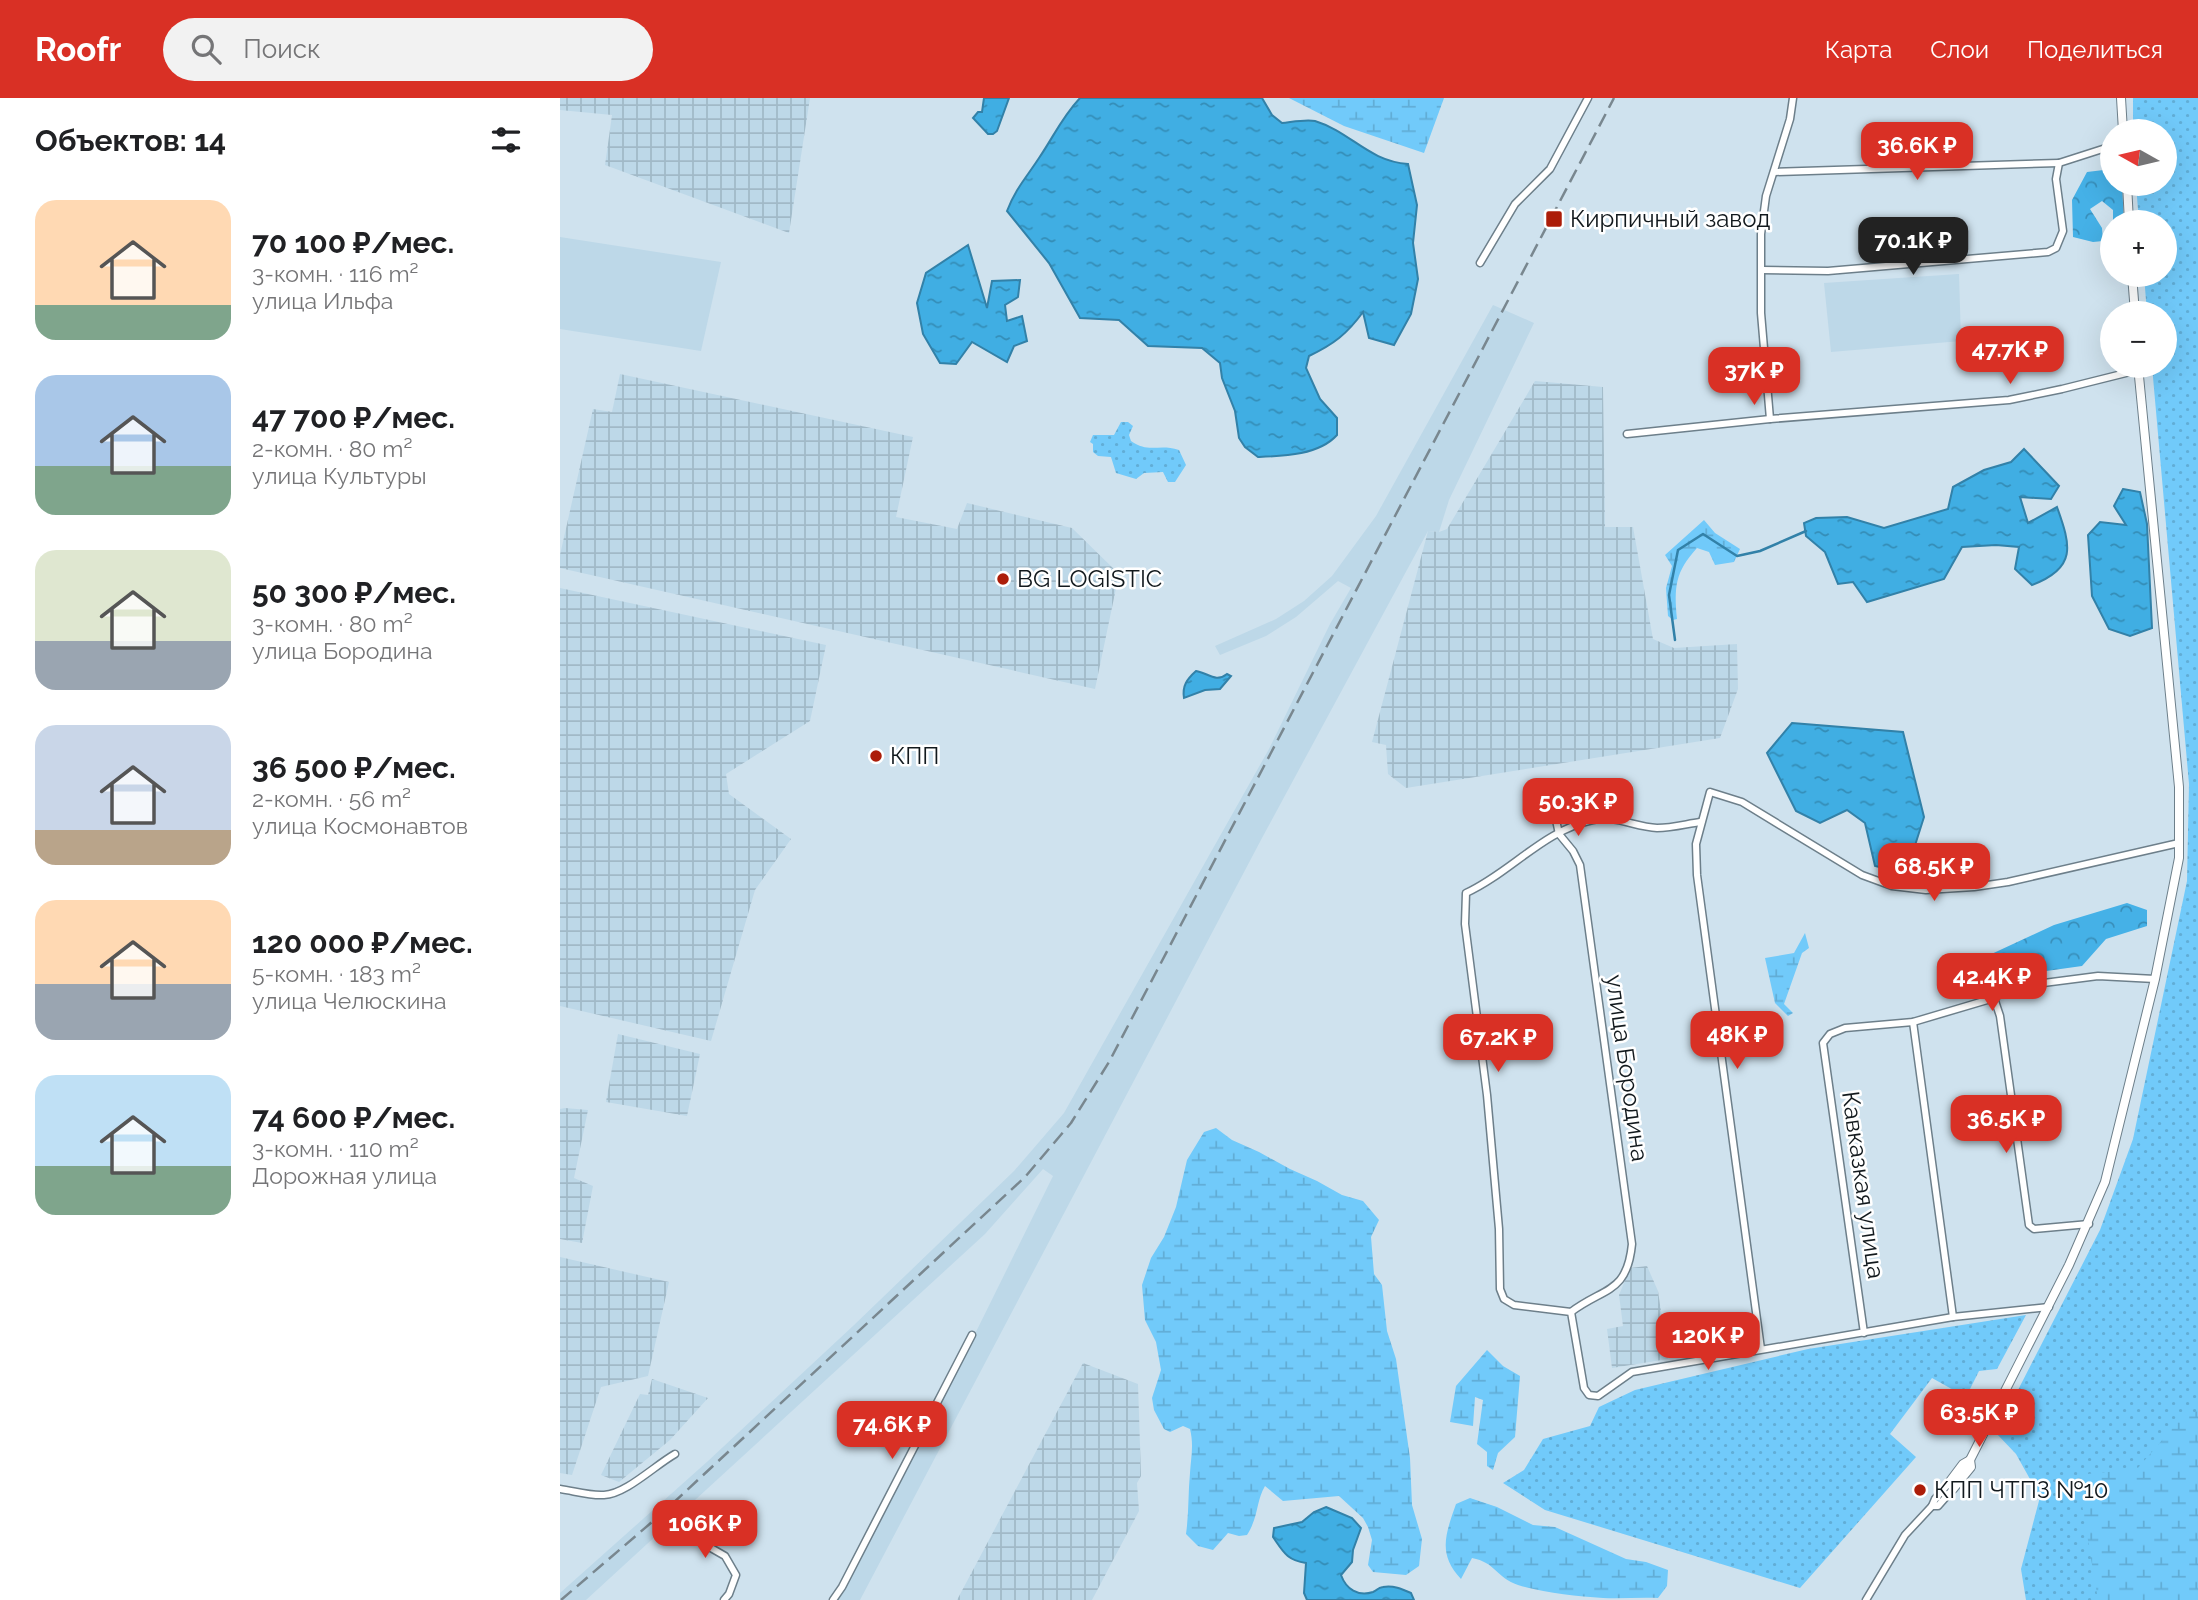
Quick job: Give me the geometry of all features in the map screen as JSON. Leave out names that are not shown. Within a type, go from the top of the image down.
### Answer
[{"type":"street","points":[[1480,263],[1515,204],[1550,169],[1588,98]]},
{"type":"street","points":[[1770,419],[1761,313],[1761,234],[1766,196],[1790,119],[1793,98]]},
{"type":"street","points":[[2121,98],[2122,119]]},
{"type":"street","points":[[1774,172],[2059,163],[2100,150]]},
{"type":"street","points":[[1762,270],[1828,271],[2040,253],[2056,248],[2063,231],[2056,179],[2059,163]]},
{"type":"street","points":[[1627,434],[1770,419],[2009,400],[2102,378]]},
{"type":"street","points":[[1866,1600],[1905,1535],[1932,1506],[1938,1506],[1951,1486],[1971,1466],[1970,1460],[2004,1389],[2049,1307],[2089,1224],[2105,1182],[2155,979],[2179,858],[2179,787],[2139,378]]},
{"type":"street","points":[[1761,1349],[1697,875],[1696,844],[1710,792],[1742,802],[1862,875],[1892,886],[1926,890],[1985,886],[2179,843]]},
{"type":"street","name":"улица Бородина","points":[[1553,806],[1559,834],[1580,865],[1632,1244],[1630,1263],[1622,1279],[1605,1294],[1582,1303],[1571,1312]]},
{"type":"street","points":[[1700,822],[1655,828],[1602,818],[1575,825],[1466,893],[1465,924],[1487,1095],[1499,1229],[1500,1289],[1504,1299],[1514,1305],[1571,1312],[1584,1388],[1589,1395],[1598,1396],[1632,1372],[1953,1317],[2049,1307]]},
{"type":"street","points":[[1953,1317],[1913,1022],[1994,998],[2012,988],[2062,979],[2098,976],[2155,979]]},
{"type":"street","points":[[1994,998],[2000,1016],[2029,1225],[2034,1229],[2089,1224]]},
{"type":"street","name":"Кавказкая улица","points":[[1864,1333],[1823,1043],[1830,1034],[1845,1028],[1913,1022]]},
{"type":"street","points":[[833,1600],[972,1335]]},
{"type":"street","points":[[560,1489],[604,1496],[625,1490],[654,1466],[675,1454]]},
{"type":"street","points":[[676,1528],[725,1556],[736,1575],[724,1600]]},
{"type":"shaded area","points":[[560,98],[810,98],[789,233],[605,165],[612,115],[560,110]]},
{"type":"shaded area","points":[[560,237],[721,262],[701,351],[560,329]]},
{"type":"shaded area","points":[[1959,274],[1961,341],[1831,352],[1824,283]]},
{"type":"shaded area","points":[[1493,305],[1534,323],[1449,500],[1439,532],[1428,531],[1262,838],[860,1600],[837,1600],[929,1427],[1053,1176],[1043,1169],[985,1234],[586,1600],[560,1600],[560,1593],[708,1461],[1014,1171],[1064,1113],[1269,749],[1330,624],[1351,588],[1338,581],[1296,617],[1266,636],[1220,655],[1215,646],[1276,619],[1304,601],[1332,576],[1376,516]]},
{"type":"shaded area","points":[[620,374],[913,437],[896,517],[957,529],[967,503],[1072,528],[1119,574],[1095,689],[560,568],[560,555],[593,409],[612,412]]},
{"type":"shaded area","points":[[1535,381],[1603,387],[1605,527],[1633,527],[1653,639],[1674,648],[1737,644],[1738,689],[1720,738],[1406,788],[1388,774],[1386,745],[1372,742],[1428,531],[1439,532],[1447,529]]},
{"type":"shaded area","points":[[560,588],[826,645],[810,721],[726,774],[729,794],[791,839],[755,890],[711,1041],[560,1006]]},
{"type":"shaded area","points":[[618,1034],[700,1054],[687,1116],[606,1102]]},
{"type":"shaded area","points":[[560,1109],[588,1110],[574,1178],[593,1186],[582,1243],[560,1239]]},
{"type":"shaded area","points":[[560,1257],[669,1282],[648,1376],[601,1387],[572,1475],[560,1473]]},
{"type":"shaded area","points":[[1647,1266],[1658,1291],[1668,1359],[1612,1368],[1607,1329],[1623,1326],[1619,1295],[1630,1268]]},
{"type":"shaded area","points":[[1083,1363],[1138,1384],[1141,1476],[1137,1483],[1139,1511],[1092,1600],[957,1600]]},
{"type":"shaded area","points":[[652,1379],[708,1398],[670,1440],[619,1482],[601,1475],[640,1394],[648,1395]]},
{"type":"green space","points":[[1289,98],[1444,98],[1424,153],[1344,126]]},
{"type":"green space","points":[[2133,98],[2198,98],[2198,1600],[2026,1600],[2021,1569],[2040,1497],[2016,1454],[1996,1433],[2100,1230],[2133,1139],[2187,881],[2189,784],[2153,378],[2177,378],[2177,301],[2146,301],[2145,287],[2177,287],[2177,210],[2138,210],[2137,196],[2177,196],[2177,119],[2133,119]]},
{"type":"green space","points":[[2100,170],[2100,196],[2123,196],[2123,210],[2113,210],[2102,201],[2090,209],[2100,225],[2100,241],[2073,237],[2072,200],[2087,172]]},
{"type":"green space","points":[[1121,422],[1128,422],[1133,426],[1129,435],[1131,441],[1138,445],[1179,450],[1186,465],[1175,482],[1168,482],[1163,472],[1144,473],[1136,479],[1116,473],[1111,457],[1098,456],[1093,452],[1093,444],[1090,442],[1093,435],[1114,435]]},
{"type":"green space","points":[[1704,520],[1715,533],[1740,549],[1734,562],[1715,565],[1709,552],[1697,548],[1680,573],[1676,589],[1677,619],[1673,620],[1668,616],[1666,588],[1672,566],[1665,555]]},
{"type":"green space","points":[[2127,903],[2147,910],[2147,926],[2106,939],[2082,966],[2011,976],[1985,971],[1985,957],[2054,925]]},
{"type":"green space","points":[[1805,933],[1809,948],[1802,953],[1784,1004],[1793,1013],[1788,1016],[1775,1003],[1765,958],[1794,953]]},
{"type":"green space","points":[[1216,1128],[1232,1140],[1342,1195],[1363,1201],[1379,1220],[1371,1237],[1374,1274],[1382,1285],[1387,1331],[1396,1359],[1410,1458],[1412,1505],[1422,1539],[1419,1566],[1406,1575],[1373,1572],[1368,1565],[1372,1540],[1368,1527],[1363,1518],[1339,1496],[1283,1501],[1265,1486],[1247,1535],[1228,1533],[1213,1550],[1198,1546],[1186,1534],[1192,1451],[1190,1429],[1183,1426],[1170,1432],[1164,1429],[1154,1410],[1152,1398],[1161,1370],[1156,1342],[1145,1320],[1142,1285],[1151,1258],[1164,1237],[1176,1207],[1187,1160],[1204,1132]]},
{"type":"green space","points":[[2026,1315],[1997,1369],[1979,1371],[1966,1397],[1932,1378],[1890,1434],[1916,1457],[1800,1588],[1545,1510],[1503,1483],[1524,1470],[1543,1439],[1590,1426],[1599,1407],[1635,1390],[1808,1349]]},
{"type":"green space","points":[[1487,1350],[1503,1366],[1520,1376],[1515,1437],[1498,1453],[1493,1470],[1487,1466],[1487,1452],[1477,1444],[1483,1400],[1475,1397],[1473,1426],[1450,1422],[1456,1386]]},
{"type":"green space","points":[[2198,1411],[2198,1600],[2098,1600],[2077,1475],[2137,1469],[2183,1416]]},
{"type":"green space","points":[[1470,1498],[1497,1507],[1533,1525],[1555,1527],[1626,1559],[1646,1562],[1668,1570],[1667,1586],[1658,1598],[1603,1598],[1560,1594],[1518,1585],[1486,1563],[1472,1558],[1461,1579],[1453,1570],[1446,1552],[1447,1534],[1456,1504]]},
{"type":"water","points":[[984,98],[1009,98],[997,131],[993,134],[988,134],[973,118],[978,112],[982,112]]},
{"type":"water","points":[[1080,98],[1262,98],[1272,115],[1282,123],[1315,121],[1382,158],[1408,164],[1417,205],[1413,243],[1418,279],[1411,314],[1394,345],[1369,338],[1363,312],[1339,338],[1309,356],[1306,368],[1320,399],[1337,418],[1337,435],[1330,442],[1300,453],[1258,457],[1245,447],[1239,438],[1235,411],[1222,378],[1220,363],[1202,348],[1148,346],[1119,320],[1080,318],[1049,263],[1007,211],[1022,183]]},
{"type":"water","points":[[968,245],[987,308],[992,281],[1020,280],[1018,297],[1005,305],[1007,321],[1022,316],[1027,341],[1014,346],[1007,362],[972,342],[956,364],[940,363],[923,334],[917,303],[926,273]]},
{"type":"water","points":[[2024,449],[2059,486],[2051,499],[2020,497],[2028,523],[2057,507],[2067,544],[2067,554],[2057,571],[2032,585],[2015,569],[2019,547],[1962,547],[1944,579],[1867,602],[1853,582],[1838,584],[1825,552],[1806,536],[1804,523],[1816,518],[1847,517],[1884,528],[1948,509],[1953,487],[1984,470],[2011,462]]},
{"type":"water","points":[[2123,489],[2140,492],[2147,524],[2152,628],[2130,636],[2109,629],[2092,596],[2088,535],[2100,522],[2126,525],[2114,506]]},
{"type":"water","points":[[1196,671],[1216,678],[1227,674],[1231,676],[1220,689],[1205,690],[1184,698],[1186,683]]},
{"type":"water","points":[[1792,723],[1903,732],[1924,817],[1911,858],[1895,871],[1875,866],[1865,823],[1847,810],[1820,823],[1796,811],[1767,753]]},
{"type":"water","points":[[1326,1507],[1352,1518],[1361,1528],[1353,1550],[1352,1562],[1341,1575],[1349,1588],[1358,1593],[1368,1593],[1383,1587],[1394,1587],[1411,1593],[1414,1600],[1307,1600],[1304,1593],[1306,1563],[1290,1558],[1283,1551],[1273,1537],[1274,1528],[1302,1522],[1314,1512]]},
{"type":"waterway","points":[[1675,640],[1669,595],[1678,550],[1703,534],[1737,556],[1760,551],[1806,531]]},
{"type":"railway","points":[[561,1600],[659,1516],[1025,1177],[1071,1123],[1109,1062],[1614,98]]},
{"type":"place","name":"Кирпичный завод","points":[[1554,219]]},
{"type":"place","name":"BG LOGISTIC","points":[[1003,579]]},
{"type":"place","name":"КПП","points":[[876,756]]},
{"type":"place","name":"КПП ЧТПЗ №10","points":[[1920,1490]]}]
